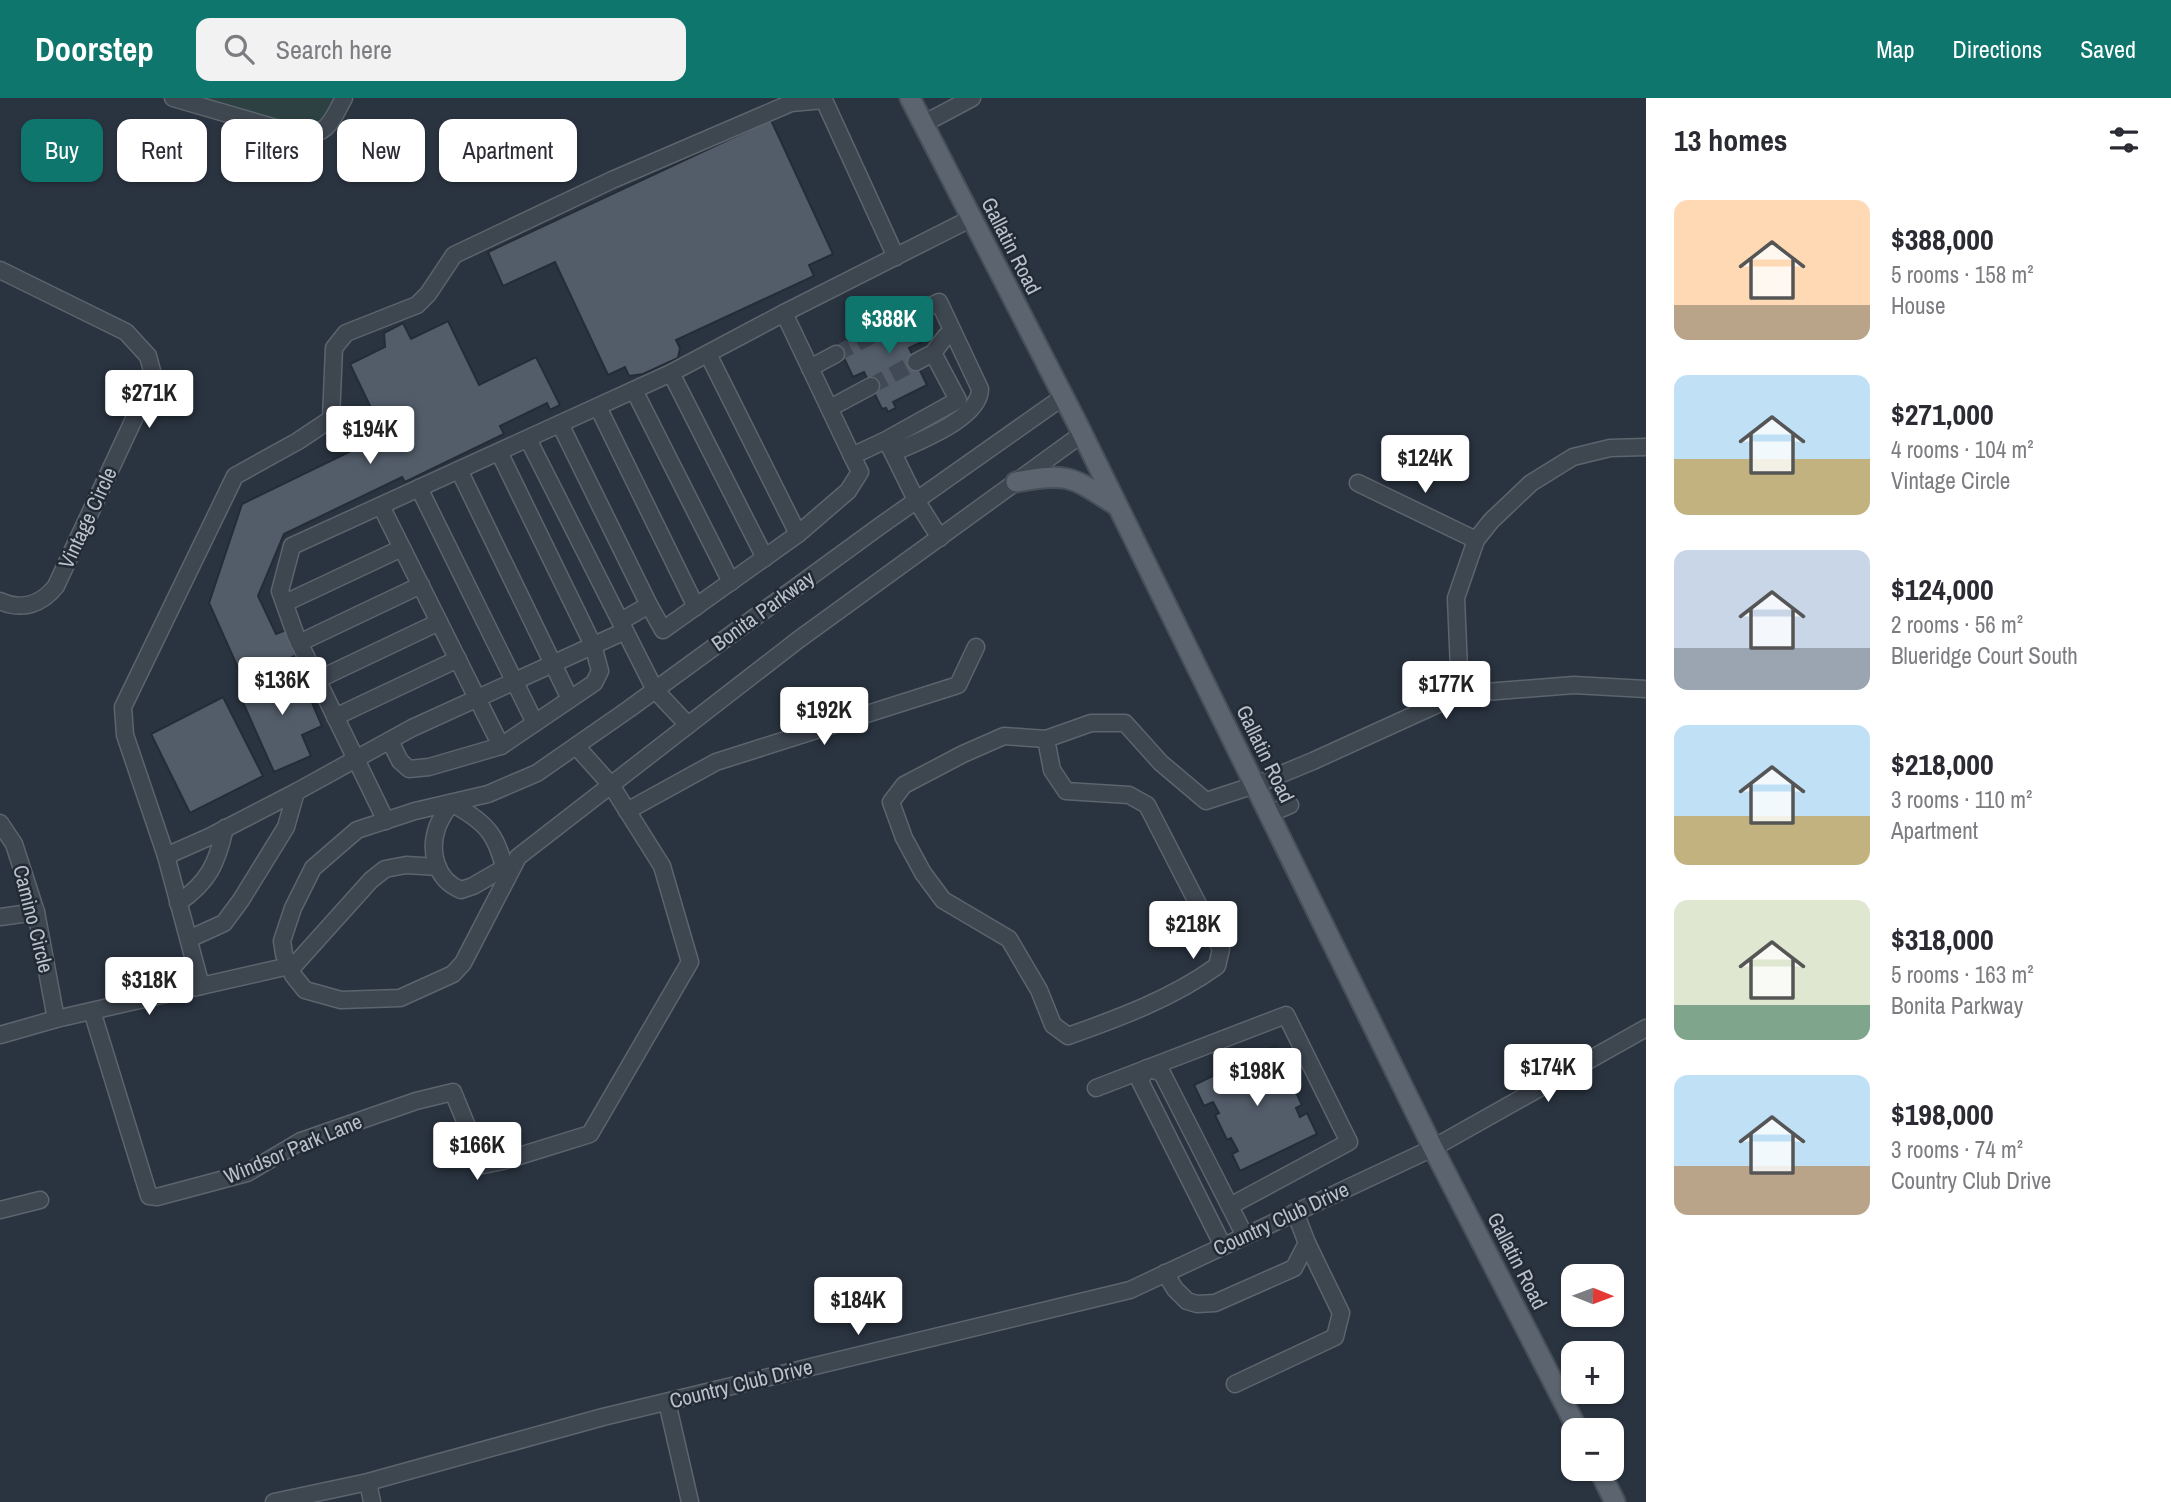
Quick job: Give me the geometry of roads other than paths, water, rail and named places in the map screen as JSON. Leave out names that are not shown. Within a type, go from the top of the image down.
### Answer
[{"type":"main road","name":"Gallatin Road","points":[[910,98],[1082,434],[1433,1148],[1572,1418]]},
{"type":"main road","points":[[1016,482],[1044,477],[1073,479],[1117,505]]},
{"type":"main road","points":[[1604,1481],[1615,1502]]},
{"type":"street","points":[[173,98],[300,135],[313,135],[324,130],[344,98]]},
{"type":"street","points":[[923,124],[972,98]]},
{"type":"street","points":[[201,986],[166,856],[125,736],[123,708],[235,477],[331,419],[334,348],[346,333],[417,305],[428,294],[454,255],[612,180],[791,103],[824,100],[896,257]]},
{"type":"street","points":[[386,821],[299,643],[285,603],[281,591],[292,546],[671,373],[972,218]]},
{"type":"street","name":"Vintage Circle","points":[[0,270],[126,332],[148,356],[152,371],[148,389],[56,586],[47,597],[34,604],[20,605],[0,601]]},
{"type":"street","points":[[852,456],[890,447],[959,420],[977,403],[979,389],[948,330],[939,302],[924,309]]},
{"type":"street","points":[[560,424],[663,631],[798,534],[848,491],[860,472],[784,313]]},
{"type":"street","points":[[916,362],[933,353],[948,330]]},
{"type":"street","points":[[890,447],[958,400],[933,353]]},
{"type":"street","points":[[708,354],[798,534]]},
{"type":"street","points":[[810,368],[836,355]]},
{"type":"street","points":[[671,373],[765,558]]},
{"type":"street","points":[[830,408],[871,386]]},
{"type":"street","points":[[634,390],[731,582]]},
{"type":"street","name":"Bonita Parkway","points":[[290,968],[282,942],[293,908],[313,868],[357,830],[488,794],[537,773],[1063,397]]},
{"type":"street","points":[[598,407],[696,607]]},
{"type":"street","points":[[290,968],[305,990],[341,1000],[400,998],[453,974],[463,963],[506,873],[518,857],[798,640],[1082,434]]},
{"type":"street","points":[[528,439],[655,690],[688,725]]},
{"type":"street","points":[[890,447],[916,500],[940,538]]},
{"type":"street","points":[[1460,694],[1456,598],[1476,540],[1491,521],[1531,483],[1573,457],[1610,448],[1646,447]]},
{"type":"street","points":[[390,741],[400,761],[409,769],[429,767],[501,746],[594,683],[600,671],[593,645],[499,452]]},
{"type":"street","points":[[460,470],[570,699]]},
{"type":"street","points":[[1358,483],[1476,540]]},
{"type":"street","points":[[419,488],[536,723]]},
{"type":"street","points":[[381,506],[501,746]]},
{"type":"street","points":[[285,603],[402,548]]},
{"type":"street","points":[[299,643],[421,584]]},
{"type":"street","points":[[166,856],[296,792],[412,728],[593,645],[649,606]]},
{"type":"street","points":[[317,680],[439,622]]},
{"type":"street","points":[[627,811],[716,762],[958,685],[976,647]]},
{"type":"street","points":[[335,716],[458,659]]},
{"type":"street","points":[[1046,739],[1052,770],[1066,791],[1129,795],[1147,806],[1221,949],[1217,967],[1193,983],[1068,1036],[1053,1025],[1039,990],[1009,939],[943,900],[923,873],[891,802],[904,785],[1004,736],[1046,739],[1091,723],[1125,723],[1161,763],[1206,801],[1255,785],[1313,761],[1460,694],[1574,685],[1646,689]]},
{"type":"street","name":"Windsor Park Lane","points":[[92,1011],[149,1196],[158,1198],[247,1173],[301,1142],[416,1101],[453,1092],[483,1165],[590,1134],[690,962],[662,866],[611,785],[576,746]]},
{"type":"street","points":[[189,939],[224,923],[241,900],[286,827],[296,792]]},
{"type":"street","points":[[451,803],[474,815],[489,830],[499,848],[506,873],[461,890],[450,886],[438,867],[434,855],[434,839],[438,825],[451,803]]},
{"type":"street","points":[[1269,814],[1290,805]]},
{"type":"street","name":"Camino Circle","points":[[0,823],[14,844],[36,912],[56,1019]]},
{"type":"street","points":[[178,903],[194,892],[209,875],[219,856],[225,828]]},
{"type":"street","points":[[0,1035],[56,1019],[290,968],[371,880],[385,869],[405,865],[438,867]]},
{"type":"street","points":[[0,917],[36,912]]},
{"type":"street","points":[[1096,1088],[1286,1015],[1349,1142],[1230,1206]]},
{"type":"street","name":"Country Club Drive","points":[[274,1502],[368,1482],[603,1417],[1130,1290],[1433,1148],[1646,1028]]},
{"type":"street","points":[[1147,1068],[1162,1073],[1245,1236]]},
{"type":"street","points":[[1147,1068],[1140,1081],[1223,1246]]},
{"type":"street","points":[[0,1210],[40,1200]]},
{"type":"street","points":[[1235,1384],[1335,1337],[1342,1314],[1307,1243],[1296,1212]]},
{"type":"street","points":[[1165,1273],[1187,1301],[1197,1304],[1216,1303],[1294,1268],[1307,1243]]},
{"type":"street","points":[[667,1402],[690,1502]]},
{"type":"street","points":[[368,1482],[372,1502]]},
{"type":"tunnel","points":[[836,354],[924,309]]},
{"type":"tunnel","points":[[871,386],[916,362]]}]
